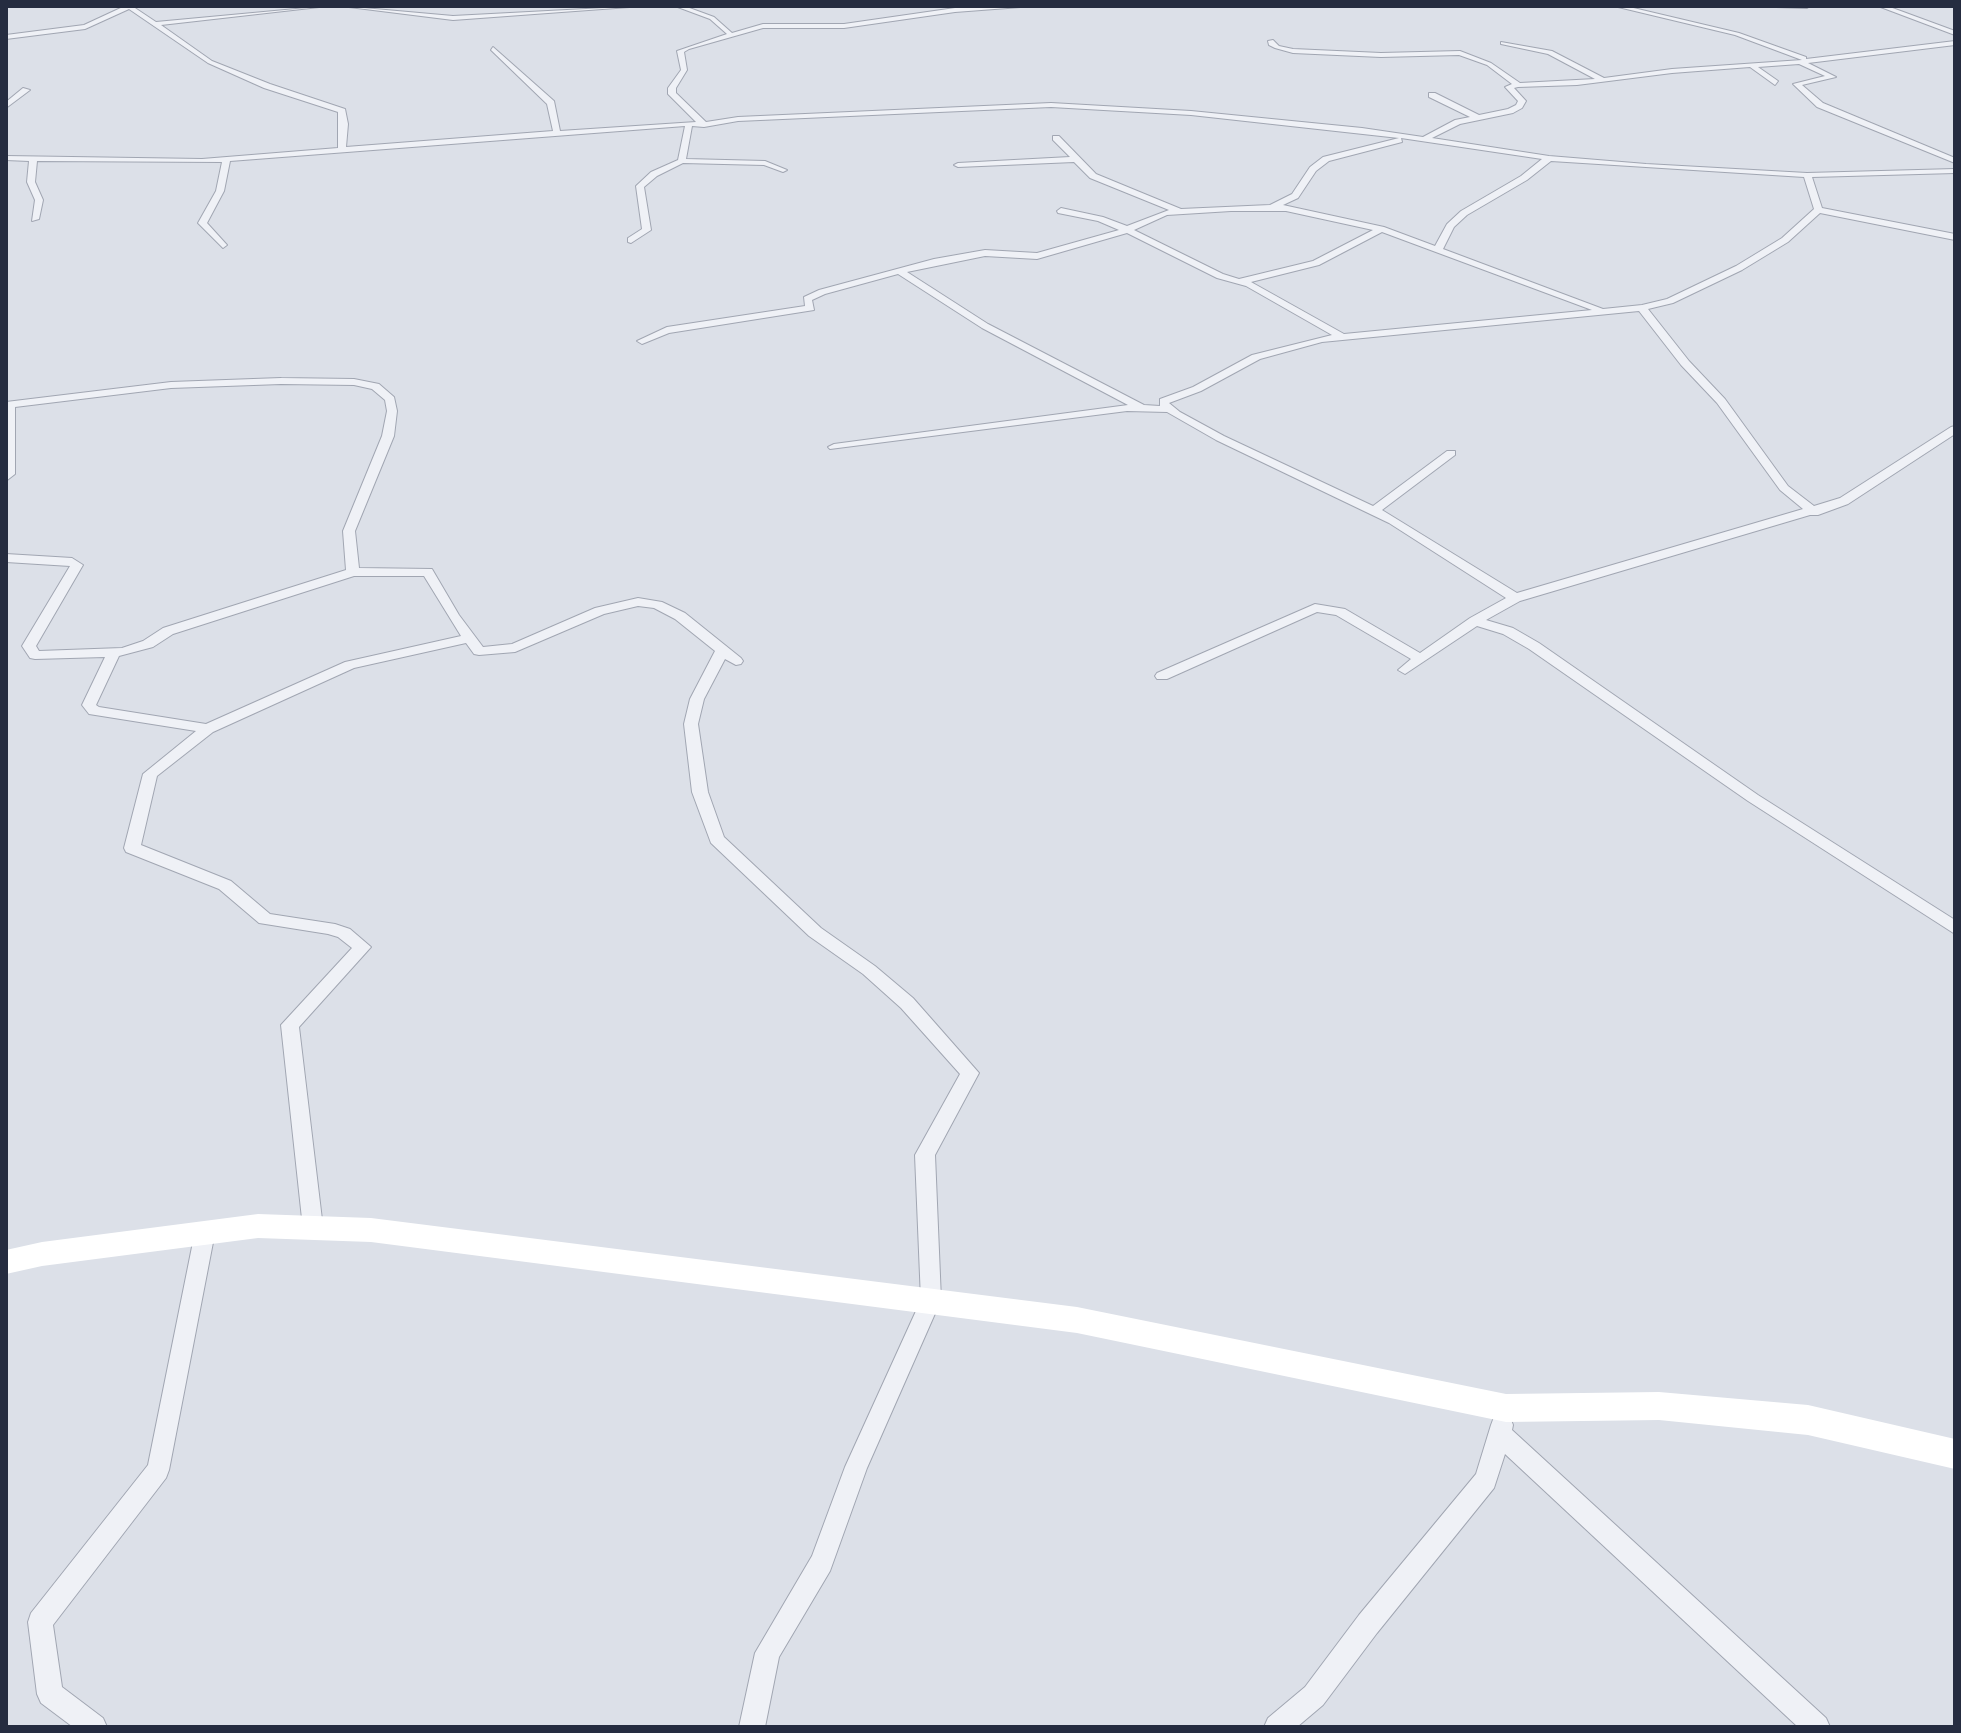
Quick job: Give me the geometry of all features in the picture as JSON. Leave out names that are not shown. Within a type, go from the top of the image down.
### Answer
[{"type":"street","points":[[155,24],[325,6]]},
{"type":"street","points":[[344,6],[453,18],[640,6]]},
{"type":"street","points":[[678,6],[712,18],[731,35]]},
{"type":"street","points":[[704,125],[672,94],[674,84],[684,70],[680,51],[763,26],[844,26],[955,10],[1031,6]]},
{"type":"street","points":[[1617,6],[1656,18],[1737,34],[1813,61]]},
{"type":"street","points":[[1748,6],[1807,6]]},
{"type":"street","points":[[1881,6],[1955,33]]},
{"type":"street","points":[[6,37],[85,27],[129,7],[210,62],[267,86],[342,111],[342,152]]},
{"type":"street","points":[[1271,41],[1277,47],[1293,51],[1381,55],[1460,53],[1489,64],[1514,86],[1522,101],[1519,106],[1479,119],[1458,122],[1425,138],[1396,140],[1326,159],[1313,169],[1295,196],[1272,207]]},
{"type":"street","points":[[1503,43],[1550,52],[1603,79]]},
{"type":"street","points":[[1499,83],[1514,86],[1813,61],[1955,43]]},
{"type":"street","points":[[493,49],[551,103],[557,134]]},
{"type":"street","points":[[1799,62],[1832,77],[1797,84],[1820,105],[1955,161]]},
{"type":"street","points":[[1750,64],[1775,83]]},
{"type":"street","points":[[6,106],[26,90]]},
{"type":"street","points":[[1432,95],[1479,119]]},
{"type":"street","points":[[6,158],[226,160],[689,123],[704,125],[738,119],[1005,105],[1145,110],[1425,138],[1549,158],[1807,175],[1955,171]]},
{"type":"street","points":[[909,112],[914,123]]},
{"type":"street","points":[[682,161],[689,123]]},
{"type":"street","points":[[1056,138],[1093,176],[1178,211]]},
{"type":"street","points":[[33,158],[31,182],[39,200],[35,219]]},
{"type":"street","points":[[1438,249],[1450,226],[1464,213],[1524,178],[1549,158]]},
{"type":"street","points":[[958,165],[1078,159]]},
{"type":"street","points":[[223,245],[202,223],[220,191],[226,160]]},
{"type":"street","points":[[631,240],[647,230],[640,186],[654,174],[682,161],[765,163],[783,170]]},
{"type":"street","points":[[1807,175],[1818,210]]},
{"type":"street","points":[[642,341],[667,330],[811,308],[807,299],[822,292],[971,254],[1037,256],[1128,230],[1141,222],[1178,211],[1272,207],[1304,211],[1381,229],[1603,311]]},
{"type":"street","points":[[1818,210],[1955,237]]},
{"type":"street","points":[[1515,598],[1375,510],[1231,443],[1164,404],[1168,398],[1197,389],[1256,357],[1286,347],[1341,336],[1642,308],[1670,301],[1739,268],[1785,240],[1818,210]]},
{"type":"street","points":[[1061,211],[1100,219],[1128,230],[1220,276],[1244,284],[1341,336]]},
{"type":"street","points":[[1244,284],[1246,279],[1316,263],[1381,229]]},
{"type":"street","points":[[899,271],[985,326],[1140,407]]},
{"type":"street","points":[[1642,308],[1685,363],[1721,401],[1784,488],[1814,512]]},
{"type":"street","points":[[6,478],[9,474],[8,405],[186,384],[281,381],[354,382],[375,386],[390,399],[392,411],[388,436],[349,531],[353,572]]},
{"type":"street","points":[[834,447],[1140,407],[1169,409]]},
{"type":"street","points":[[1405,670],[1475,621],[1515,598],[1844,501],[1955,430]]},
{"type":"street","points":[[1375,510],[1451,453]]},
{"type":"street","points":[[6,558],[72,562],[77,565],[34,635],[29,646],[35,655],[114,653],[148,644],[168,631],[353,572],[428,572],[479,651],[515,648],[600,611],[638,602],[657,605],[680,616],[730,655],[697,699],[691,724],[700,792],[717,839],[815,932],[869,970],[907,1003],[970,1073],[925,1155],[931,1300],[856,1467],[822,1563],[767,1653],[752,1727]]},
{"type":"street","points":[[1162,676],[1315,608],[1340,612],[1420,659]]},
{"type":"street","points":[[1475,621],[1508,631],[1534,646],[1753,798],[1955,928]]},
{"type":"street","points":[[313,1228],[290,1025],[363,947],[344,933],[329,928],[265,919],[225,885],[132,848],[150,774],[208,729],[350,665],[470,638]]},
{"type":"street","points":[[114,653],[89,705],[94,711],[208,729]]},
{"type":"street","points":[[6,1262],[42,1254],[258,1226],[371,1230],[537,1254],[1077,1320],[1503,1421],[1659,1406],[1808,1420],[1955,1454]]},
{"type":"street","points":[[94,1727],[50,1694],[40,1622],[158,1470],[205,1232]]},
{"type":"street","points":[[1277,1727],[1314,1696],[1368,1624],[1486,1480],[1503,1421]]},
{"type":"street","points":[[1503,1421],[1817,1727]]}]
